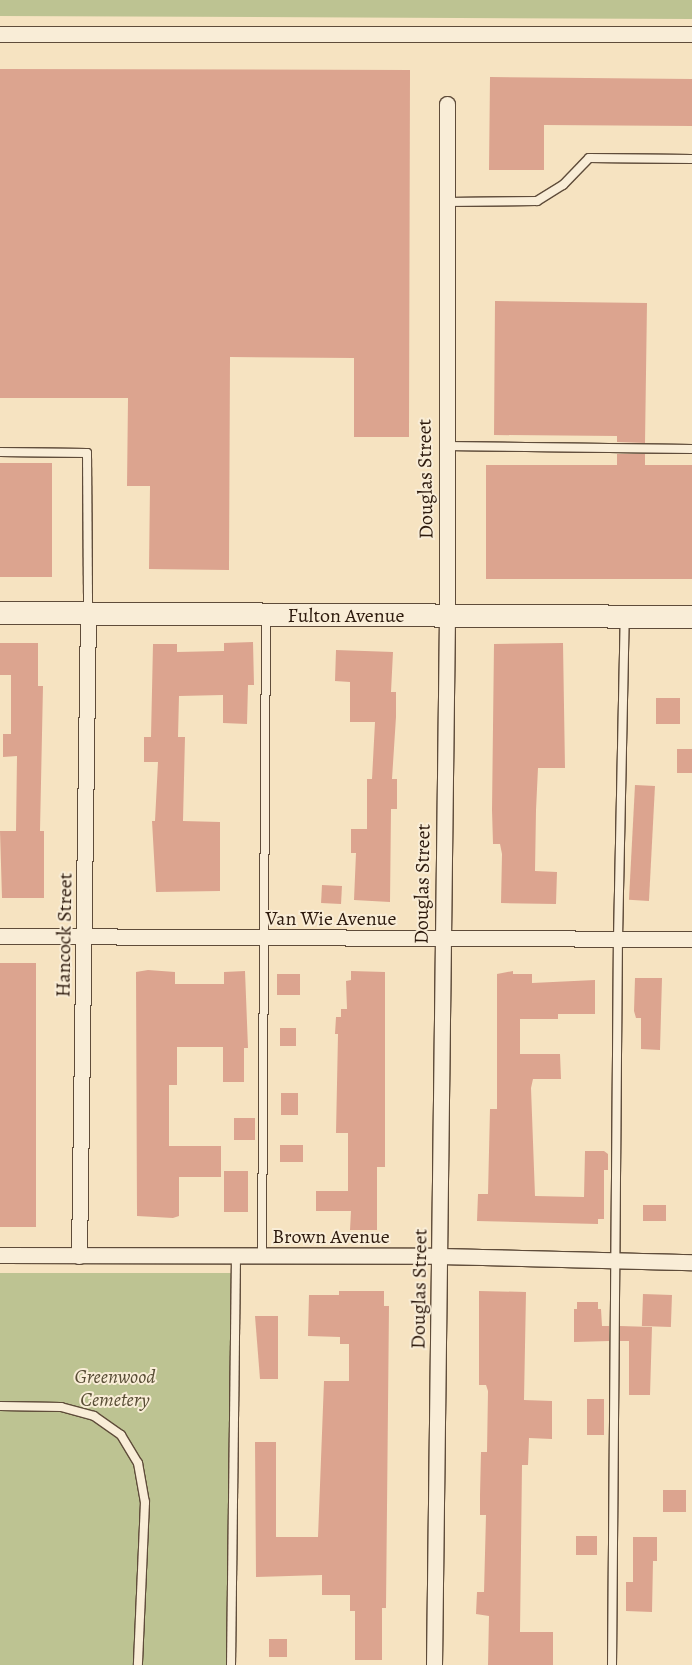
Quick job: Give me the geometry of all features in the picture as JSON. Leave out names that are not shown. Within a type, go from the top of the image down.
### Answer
[{"type":"street","points":[[0,34],[692,34]]},
{"type":"street","name":"Douglas Street","points":[[434,1665],[441,938],[447,616],[444,446],[446,104]]},
{"type":"street","name":"Fulton Avenue","points":[[0,614],[692,617]]},
{"type":"street","name":"Hancock Street","points":[[79,1256],[88,614]]},
{"type":"street","name":"Van Wie Avenue","points":[[0,936],[692,940]]},
{"type":"street","name":"Brown Avenue","points":[[0,1255],[439,1256],[692,1262]]},
{"type":"lane","points":[[446,202],[537,201],[563,184],[589,158],[692,159]]},
{"type":"lane","points":[[444,446],[692,449]]},
{"type":"lane","points":[[0,452],[86,453],[88,614]]},
{"type":"lane","points":[[262,1256],[266,615]]},
{"type":"lane","points":[[612,1665],[618,939],[625,616]]},
{"type":"lane","points":[[231,1665],[236,1256]]},
{"type":"lane","points":[[0,1406],[61,1407],[94,1416],[121,1435],[138,1463],[145,1502],[138,1665]]},
{"type":"green space","points":[[0,0],[692,0],[692,19],[0,16]]},
{"type":"green space","name":"Greenwood Cemetery","points":[[0,1273],[231,1273],[231,1665],[0,1665]]},
{"type":"building","points":[[0,69],[410,70],[409,437],[354,437],[354,358],[230,357],[229,570],[149,569],[150,486],[127,486],[128,398],[0,398]]},
{"type":"building","points":[[490,77],[692,79],[692,126],[544,125],[544,170],[489,170]]},
{"type":"building","points":[[495,301],[647,303],[645,443],[617,442],[617,436],[494,435]]},
{"type":"building","points":[[617,454],[645,454],[645,465],[692,465],[692,579],[486,579],[486,465],[617,465]]},
{"type":"building","points":[[0,463],[52,463],[52,577],[0,577]]},
{"type":"building","points":[[253,642],[254,685],[248,685],[247,724],[223,723],[223,695],[179,696],[178,737],[185,737],[183,821],[220,822],[220,891],[156,892],[152,821],[155,821],[158,762],[144,762],[144,737],[151,737],[153,644],[177,644],[177,652],[224,651],[224,643]]},
{"type":"building","points":[[0,643],[38,643],[38,686],[43,686],[40,831],[44,831],[44,898],[2,898],[0,831],[16,831],[17,756],[3,757],[3,734],[11,734],[11,675],[0,675]]},
{"type":"building","points":[[563,643],[565,768],[538,768],[536,810],[535,871],[557,872],[556,904],[501,903],[502,854],[500,844],[493,844],[492,810],[494,644]]},
{"type":"building","points":[[336,650],[393,652],[391,692],[396,692],[396,717],[392,779],[397,779],[397,809],[391,809],[390,902],[354,900],[356,853],[351,853],[351,829],[367,829],[367,779],[372,779],[375,722],[350,722],[350,682],[335,681]]},
{"type":"building","points":[[656,698],[680,698],[680,724],[656,724]]},
{"type":"building","points":[[677,749],[692,749],[692,773],[677,773]]},
{"type":"building","points":[[635,785],[655,786],[649,901],[629,900]]},
{"type":"building","points":[[322,885],[342,886],[341,904],[321,903]]},
{"type":"building","points":[[0,963],[36,963],[36,1227],[0,1227]]},
{"type":"building","points":[[148,970],[175,972],[175,984],[224,984],[224,972],[245,971],[248,1048],[244,1048],[244,1082],[223,1082],[223,1047],[177,1047],[177,1085],[169,1085],[169,1146],[221,1146],[221,1177],[179,1177],[179,1216],[173,1218],[137,1216],[136,972]]},
{"type":"building","points":[[351,971],[385,972],[385,1167],[377,1167],[377,1230],[350,1230],[351,1211],[316,1211],[316,1191],[348,1191],[348,1133],[336,1133],[338,1034],[335,1034],[336,1017],[341,1017],[341,1009],[347,1009],[346,981],[351,980]]},
{"type":"building","points":[[513,971],[513,974],[532,974],[532,983],[595,980],[595,1014],[558,1014],[558,1019],[520,1019],[520,1054],[560,1054],[561,1079],[533,1079],[531,1088],[535,1196],[584,1197],[585,1151],[604,1151],[608,1154],[608,1170],[604,1170],[604,1219],[598,1219],[598,1224],[477,1221],[478,1194],[488,1194],[490,1109],[497,1109],[497,974]]},
{"type":"building","points":[[277,974],[300,974],[300,995],[277,995]]},
{"type":"building","points":[[635,978],[662,978],[660,1050],[641,1049],[641,1018],[636,1018],[634,1011]]},
{"type":"building","points":[[280,1028],[296,1028],[296,1046],[280,1046]]},
{"type":"building","points":[[281,1093],[298,1093],[298,1115],[281,1115]]},
{"type":"building","points":[[234,1118],[255,1118],[255,1140],[234,1140]]},
{"type":"building","points":[[280,1145],[303,1145],[303,1162],[280,1162]]},
{"type":"building","points":[[224,1171],[248,1171],[248,1212],[224,1212]]},
{"type":"building","points":[[643,1205],[666,1205],[666,1221],[643,1221]]},
{"type":"building","points":[[339,1291],[384,1291],[384,1306],[389,1306],[386,1608],[382,1608],[382,1660],[355,1660],[355,1611],[350,1611],[350,1595],[322,1595],[322,1575],[256,1577],[255,1442],[276,1442],[276,1537],[318,1537],[324,1381],[349,1381],[349,1344],[340,1344],[340,1337],[308,1336],[309,1295],[339,1295]]},
{"type":"building","points":[[479,1291],[526,1292],[524,1400],[552,1401],[552,1439],[529,1438],[528,1465],[522,1465],[520,1632],[553,1632],[553,1665],[488,1665],[489,1616],[476,1614],[477,1592],[484,1592],[486,1515],[480,1515],[480,1495],[481,1452],[487,1452],[488,1391],[486,1385],[479,1385]]},
{"type":"building","points":[[643,1294],[672,1295],[671,1327],[642,1326]]},
{"type":"building","points":[[577,1302],[598,1302],[598,1309],[601,1309],[602,1326],[609,1326],[609,1341],[574,1342],[574,1309],[577,1309]]},
{"type":"building","points":[[255,1316],[278,1316],[278,1379],[260,1379]]},
{"type":"building","points":[[620,1326],[652,1327],[650,1395],[629,1395],[629,1341],[620,1341]]},
{"type":"building","points":[[587,1399],[604,1399],[604,1435],[587,1435]]},
{"type":"building","points":[[663,1490],[686,1490],[686,1512],[663,1512]]},
{"type":"building","points":[[576,1536],[597,1536],[597,1555],[576,1555]]},
{"type":"building","points":[[633,1537],[657,1537],[657,1561],[653,1561],[652,1612],[626,1611],[626,1582],[633,1582]]},
{"type":"building","points":[[269,1639],[287,1639],[287,1657],[269,1657]]}]
